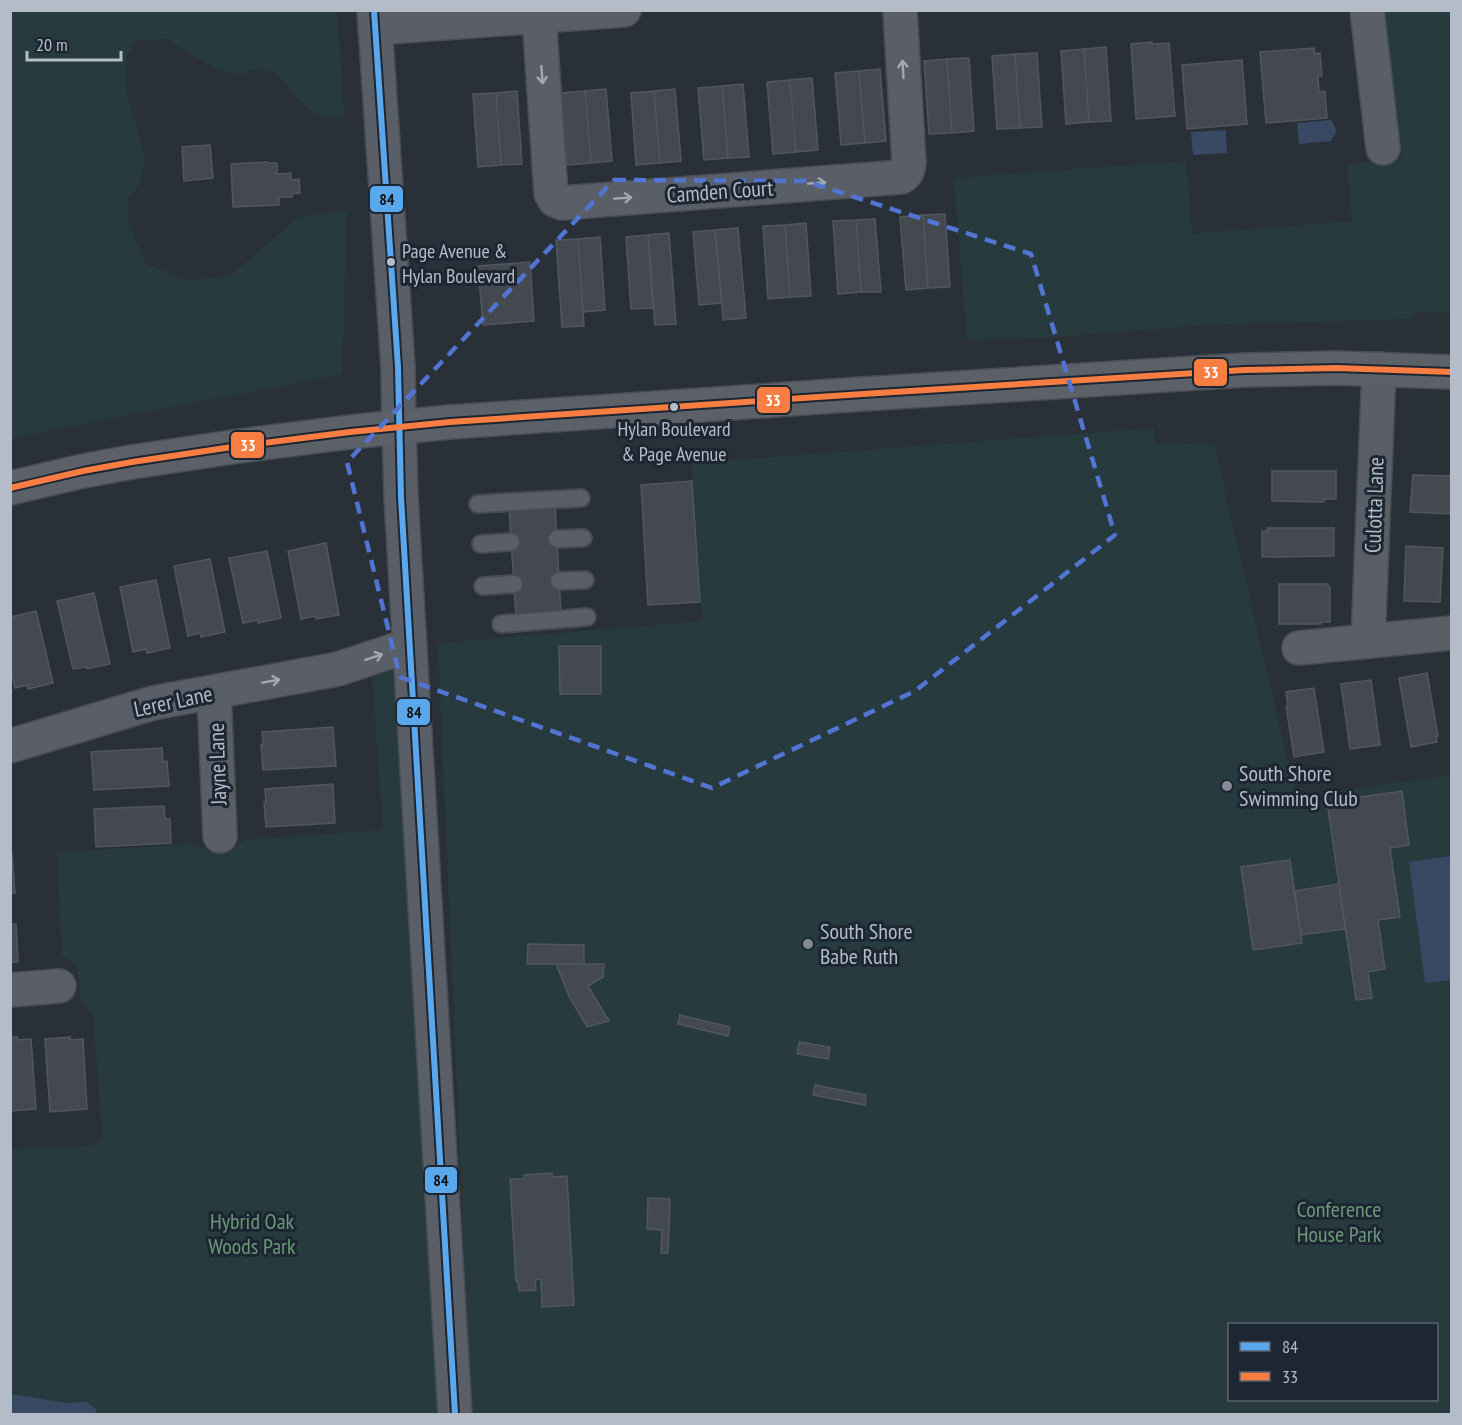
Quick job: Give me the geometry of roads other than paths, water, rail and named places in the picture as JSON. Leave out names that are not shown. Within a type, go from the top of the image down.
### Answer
[{"type":"main road","points":[[10,488],[132,462],[232,447],[399,427],[851,394],[1204,372],[1293,369],[1452,372]]},
{"type":"street","points":[[455,1414],[401,496],[398,367],[375,19],[538,16],[624,10]]},
{"type":"street","name":"Camden Court","points":[[538,16],[551,193],[555,200],[562,202],[901,177],[907,172],[909,163],[900,10]]},
{"type":"street","points":[[1367,10],[1383,148]]},
{"type":"street","name":"Culotta Lane","points":[[1368,641],[1379,369]]},
{"type":"street","points":[[1299,648],[1452,633]]},
{"type":"street","name":"Lerer Lane","points":[[10,746],[153,704],[338,669],[410,645]]},
{"type":"street","name":"Jayne Lane","points":[[214,692],[220,836]]},
{"type":"street","points":[[10,990],[59,986]]},
{"type":"lane","points":[[478,504],[581,498]]},
{"type":"lane","points":[[557,539],[583,538]]},
{"type":"lane","points":[[481,544],[511,542]]},
{"type":"lane","points":[[559,581],[585,580]]},
{"type":"lane","points":[[483,586],[514,584]]},
{"type":"lane","points":[[501,624],[587,617]]},
{"type":"water","points":[[1331,120],[1336,131],[1332,141],[1299,144],[1297,123]]},
{"type":"water","points":[[1226,130],[1227,153],[1193,155],[1191,132]]},
{"type":"water","points":[[1451,856],[1451,980],[1425,983],[1409,862]]},
{"type":"water","points":[[11,1394],[67,1403],[87,1402],[97,1410],[95,1414],[11,1414]]},
{"type":"place","name":"Page Avenue & Hylan Boulevard","points":[[391,262]]},
{"type":"place","name":"Hylan Boulevard & Page Avenue","points":[[674,407]]},
{"type":"place","name":"South Shore Swimming Club","points":[[1227,786]]},
{"type":"place","name":"South Shore Babe Ruth","points":[[808,944]]},
{"type":"park label","name":"Conference House Park","points":[[1339,1222]]},
{"type":"park label","name":"Hybrid Oak Woods Park","points":[[252,1234]]}]
